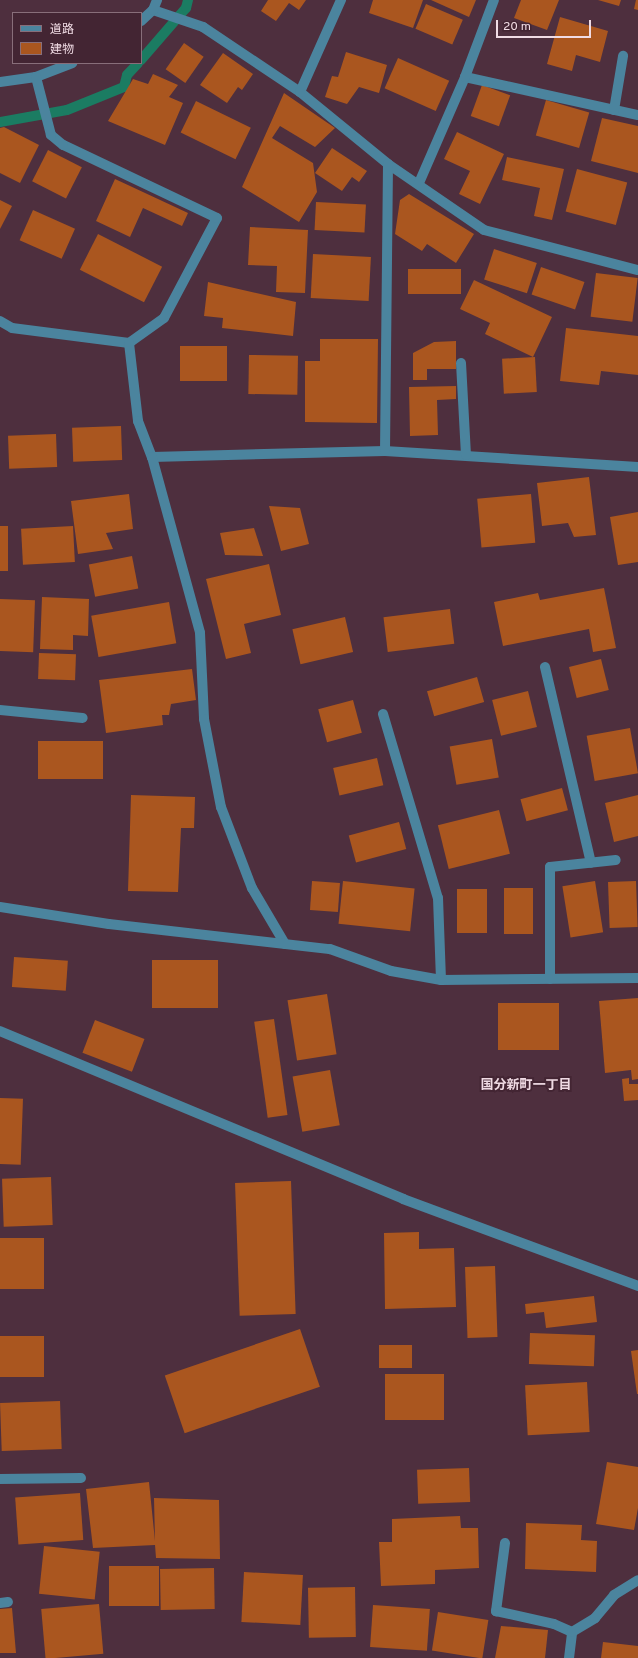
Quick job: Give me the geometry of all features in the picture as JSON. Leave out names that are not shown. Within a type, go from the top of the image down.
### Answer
[{"type":"street","points":[[142,20],[154,11],[157,0]]},
{"type":"street","points":[[300,92],[341,0]]},
{"type":"street","points":[[419,183],[465,77],[494,0]]},
{"type":"street","points":[[154,11],[203,27],[300,92],[388,164],[419,183],[484,230],[638,270]]},
{"type":"street","points":[[614,110],[623,56]]},
{"type":"street","points":[[0,82],[36,77],[69,64]]},
{"type":"street","points":[[0,321],[12,328],[129,343],[164,318],[217,218],[63,145],[51,135],[36,77]]},
{"type":"street","points":[[465,77],[638,115]]},
{"type":"street","points":[[385,450],[388,164]]},
{"type":"street","points":[[129,343],[138,421],[152,457],[200,633],[204,720],[221,807],[252,888],[284,944]]},
{"type":"street","points":[[461,363],[466,455]]},
{"type":"street","points":[[152,457],[385,450],[638,467]]},
{"type":"street","points":[[545,667],[591,863]]},
{"type":"street","points":[[0,710],[83,718]]},
{"type":"street","points":[[383,714],[438,898],[441,980]]},
{"type":"street","points":[[550,979],[550,867],[616,860]]},
{"type":"street","points":[[0,907],[109,924],[330,949],[391,972],[441,980],[638,978]]},
{"type":"street","points":[[0,1031],[403,1199],[638,1286]]},
{"type":"street","points":[[0,1479],[80,1478]]},
{"type":"street","points":[[505,1543],[496,1611],[554,1624],[572,1632]]},
{"type":"street","points":[[572,1632],[594,1618],[614,1595],[638,1580]]},
{"type":"street","points":[[569,1658],[572,1632]]},
{"type":"building","points":[[268,0],[306,0],[299,10],[289,3],[276,21],[261,11]]},
{"type":"building","points":[[373,0],[423,0],[413,28],[369,13]]},
{"type":"building","points":[[431,0],[476,0],[469,17]]},
{"type":"building","points":[[521,0],[559,0],[547,30],[514,18]]},
{"type":"building","points":[[598,0],[621,0],[619,6]]},
{"type":"building","points":[[636,0],[638,0],[638,10],[634,9]]},
{"type":"building","points":[[426,4],[463,20],[452,44],[415,29]]},
{"type":"building","points":[[560,17],[608,31],[600,62],[576,55],[572,71],[547,64]]},
{"type":"building","points":[[184,43],[204,57],[185,83],[166,69]]},
{"type":"building","points":[[346,52],[387,65],[379,93],[359,87],[347,104],[325,97],[332,76],[338,77]]},
{"type":"building","points":[[223,53],[253,74],[242,90],[238,87],[227,103],[200,85]]},
{"type":"building","points":[[398,58],[449,81],[436,111],[385,88]]},
{"type":"building","points":[[153,74],[178,85],[169,97],[183,103],[165,145],[108,121],[133,79],[148,84]]},
{"type":"building","points":[[482,85],[510,95],[499,126],[471,116]]},
{"type":"building","points":[[284,93],[335,128],[315,147],[280,126],[272,138],[313,163],[317,192],[299,222],[242,187]]},
{"type":"building","points":[[546,100],[589,112],[579,148],[536,136]]},
{"type":"building","points":[[196,101],[251,128],[235,159],[181,132]]},
{"type":"building","points":[[602,118],[638,126],[638,173],[591,161]]},
{"type":"building","points":[[4,127],[39,145],[20,183],[0,173],[0,128]]},
{"type":"building","points":[[457,132],[504,154],[480,204],[459,194],[470,171],[444,159]]},
{"type":"building","points":[[332,148],[367,171],[359,182],[352,177],[342,191],[315,173]]},
{"type":"building","points":[[48,150],[82,167],[66,198],[32,181]]},
{"type":"building","points":[[507,157],[564,169],[552,220],[534,216],[540,188],[502,180]]},
{"type":"building","points":[[577,169],[627,182],[616,225],[566,212]]},
{"type":"building","points":[[115,179],[188,213],[182,226],[143,208],[130,237],[96,221]]},
{"type":"building","points":[[409,194],[474,234],[456,263],[427,244],[422,251],[395,234],[400,200]]},
{"type":"building","points":[[0,200],[12,206],[0,229]]},
{"type":"building","points":[[316,202],[366,205],[364,233],[315,230]]},
{"type":"building","points":[[33,210],[75,229],[62,259],[20,240]]},
{"type":"building","points":[[250,227],[308,230],[305,293],[276,292],[277,266],[248,265]]},
{"type":"building","points":[[98,234],[162,267],[144,302],[80,270]]},
{"type":"building","points":[[494,249],[537,263],[527,293],[484,279]]},
{"type":"building","points":[[313,254],[371,257],[369,301],[311,298]]},
{"type":"building","points":[[541,267],[584,282],[575,309],[532,294]]},
{"type":"building","points":[[408,269],[461,269],[461,294],[408,294]]},
{"type":"building","points":[[596,273],[638,278],[632,322],[591,317]]},
{"type":"building","points":[[474,280],[552,317],[533,357],[485,334],[490,323],[460,309]]},
{"type":"building","points":[[208,282],[296,302],[293,336],[222,328],[223,318],[204,316]]},
{"type":"building","points":[[566,328],[638,336],[638,375],[601,371],[599,385],[560,381]]},
{"type":"building","points":[[320,339],[378,339],[377,423],[305,422],[305,361],[320,361]]},
{"type":"building","points":[[456,341],[456,369],[427,369],[427,380],[413,380],[413,353],[434,342]]},
{"type":"building","points":[[180,346],[227,346],[227,381],[180,381]]},
{"type":"building","points":[[249,355],[298,356],[297,395],[248,394]]},
{"type":"building","points":[[535,357],[537,392],[504,394],[502,359]]},
{"type":"building","points":[[456,386],[456,399],[437,400],[438,435],[410,436],[409,387]]},
{"type":"building","points":[[121,426],[122,460],[73,462],[72,428]]},
{"type":"building","points":[[56,434],[57,467],[9,469],[8,436]]},
{"type":"building","points":[[589,477],[596,535],[574,537],[568,523],[542,526],[537,483]]},
{"type":"building","points":[[129,494],[133,529],[106,533],[113,549],[78,554],[71,501]]},
{"type":"building","points":[[531,494],[535,543],[481,548],[477,499]]},
{"type":"building","points":[[269,506],[300,508],[309,544],[281,551]]},
{"type":"building","points":[[638,512],[638,562],[618,565],[610,517]]},
{"type":"building","points":[[0,526],[8,526],[8,571],[0,571]]},
{"type":"building","points":[[73,526],[75,562],[23,565],[21,529]]},
{"type":"building","points":[[254,528],[263,556],[225,555],[220,533]]},
{"type":"building","points":[[132,556],[138,588],[95,597],[89,564]]},
{"type":"building","points":[[269,564],[281,615],[244,624],[251,653],[226,659],[206,579]]},
{"type":"building","points":[[604,588],[616,648],[593,652],[589,629],[503,646],[494,602],[538,593],[540,600]]},
{"type":"building","points":[[42,597],[89,599],[88,636],[73,635],[73,650],[40,649]]},
{"type":"building","points":[[0,599],[35,600],[33,652],[0,651]]},
{"type":"building","points":[[169,602],[176,643],[98,657],[91,616]]},
{"type":"building","points":[[450,609],[454,644],[388,652],[383,617]]},
{"type":"building","points":[[345,617],[353,652],[300,664],[292,629]]},
{"type":"building","points":[[39,653],[76,654],[75,680],[38,679]]},
{"type":"building","points":[[601,659],[609,690],[577,698],[569,667]]},
{"type":"building","points":[[192,669],[196,700],[171,704],[169,715],[162,715],[163,725],[106,733],[99,680]]},
{"type":"building","points":[[477,677],[484,702],[434,716],[427,691]]},
{"type":"building","points":[[528,691],[537,727],[501,736],[492,700]]},
{"type":"building","points":[[353,700],[362,733],[327,742],[318,709]]},
{"type":"building","points":[[630,728],[638,773],[595,781],[587,736]]},
{"type":"building","points":[[492,739],[499,777],[456,785],[450,746]]},
{"type":"building","points":[[38,741],[103,741],[103,779],[38,779]]},
{"type":"building","points":[[377,758],[383,785],[339,795],[333,768]]},
{"type":"building","points":[[562,788],[568,810],[526,821],[520,799]]},
{"type":"building","points":[[131,795],[195,797],[194,828],[181,828],[178,892],[128,891]]},
{"type":"building","points":[[638,795],[638,836],[614,842],[605,803]]},
{"type":"building","points":[[499,810],[510,854],[449,869],[438,825]]},
{"type":"building","points":[[399,822],[406,849],[356,863],[349,835]]},
{"type":"building","points":[[312,881],[340,883],[338,912],[310,910]]},
{"type":"building","points":[[343,881],[415,889],[410,931],[339,924]]},
{"type":"building","points":[[595,881],[603,932],[571,938],[562,886]]},
{"type":"building","points":[[636,881],[638,927],[610,928],[608,882]]},
{"type":"building","points":[[504,888],[533,888],[533,934],[504,934]]},
{"type":"building","points":[[457,889],[487,889],[487,933],[457,933]]},
{"type":"building","points":[[14,957],[68,961],[66,991],[12,987]]},
{"type":"building","points":[[152,960],[218,960],[218,1008],[152,1008]]},
{"type":"building","points":[[327,994],[337,1054],[297,1061],[287,1000]]},
{"type":"building","points":[[638,998],[638,1079],[632,1080],[631,1070],[605,1073],[599,1001]]},
{"type":"building","points":[[498,1003],[559,1003],[559,1050],[498,1050]]},
{"type":"building","points":[[274,1019],[287,1115],[268,1118],[254,1022]]},
{"type":"building","points":[[95,1020],[144,1039],[132,1072],[82,1053]]},
{"type":"building","points":[[330,1070],[340,1125],[302,1132],[293,1077]]},
{"type":"building","points":[[629,1078],[629,1084],[638,1084],[638,1100],[624,1101],[622,1079]]},
{"type":"building","points":[[0,1098],[23,1099],[21,1165],[0,1164]]},
{"type":"building","points":[[51,1177],[53,1225],[4,1227],[2,1179]]},
{"type":"building","points":[[291,1181],[296,1314],[240,1316],[235,1183]]},
{"type":"building","points":[[419,1232],[419,1249],[454,1248],[456,1307],[385,1309],[384,1233]]},
{"type":"building","points":[[0,1238],[44,1238],[44,1289],[0,1289]]},
{"type":"building","points":[[495,1266],[497,1337],[467,1338],[465,1267]]},
{"type":"building","points":[[594,1296],[597,1322],[546,1328],[544,1312],[526,1314],[525,1304]]},
{"type":"building","points":[[300,1329],[320,1387],[185,1433],[165,1376]]},
{"type":"building","points":[[530,1333],[595,1335],[594,1366],[529,1364]]},
{"type":"building","points":[[0,1336],[44,1336],[44,1377],[0,1377]]},
{"type":"building","points":[[379,1345],[412,1345],[412,1368],[379,1368]]},
{"type":"building","points":[[638,1350],[638,1394],[637,1394],[631,1351]]},
{"type":"building","points":[[385,1374],[444,1374],[444,1420],[385,1420]]},
{"type":"building","points":[[587,1382],[590,1432],[528,1435],[525,1385]]},
{"type":"building","points":[[60,1401],[62,1449],[2,1451],[0,1403]]},
{"type":"building","points":[[607,1462],[638,1467],[638,1508],[634,1530],[596,1524]]},
{"type":"building","points":[[469,1468],[470,1502],[418,1504],[417,1470]]},
{"type":"building","points":[[149,1482],[155,1541],[154,1498],[219,1500],[220,1559],[156,1558],[155,1545],[93,1548],[86,1489]]},
{"type":"building","points":[[80,1493],[83,1540],[18,1544],[15,1498]]},
{"type":"building","points":[[460,1516],[461,1528],[478,1528],[479,1568],[435,1570],[435,1584],[381,1586],[379,1542],[392,1542],[392,1519]]},
{"type":"building","points":[[526,1523],[582,1525],[581,1540],[597,1541],[596,1572],[525,1569]]},
{"type":"building","points":[[44,1546],[100,1552],[95,1600],[39,1594]]},
{"type":"building","points":[[109,1566],[159,1566],[159,1606],[109,1606]]},
{"type":"building","points":[[214,1568],[215,1609],[161,1610],[160,1569]]},
{"type":"building","points":[[244,1572],[303,1575],[300,1625],[241,1622]]},
{"type":"building","points":[[355,1587],[356,1637],[309,1638],[308,1588]]},
{"type":"building","points":[[99,1604],[103,1654],[46,1658],[41,1609]]},
{"type":"building","points":[[373,1605],[430,1609],[427,1651],[370,1647]]},
{"type":"building","points":[[12,1608],[16,1653],[0,1653],[0,1609]]},
{"type":"building","points":[[438,1612],[488,1620],[482,1658],[432,1651]]},
{"type":"building","points":[[501,1626],[548,1630],[545,1658],[495,1658]]},
{"type":"building","points":[[603,1642],[638,1646],[638,1658],[601,1658]]},
{"type":"waterway","points":[[142,59],[186,8],[188,0]]},
{"type":"waterway","points":[[0,122],[67,110],[124,87],[127,75],[137,64]]},
{"type":"district","name":"国分新町一丁目","points":[[526,1086]]}]
